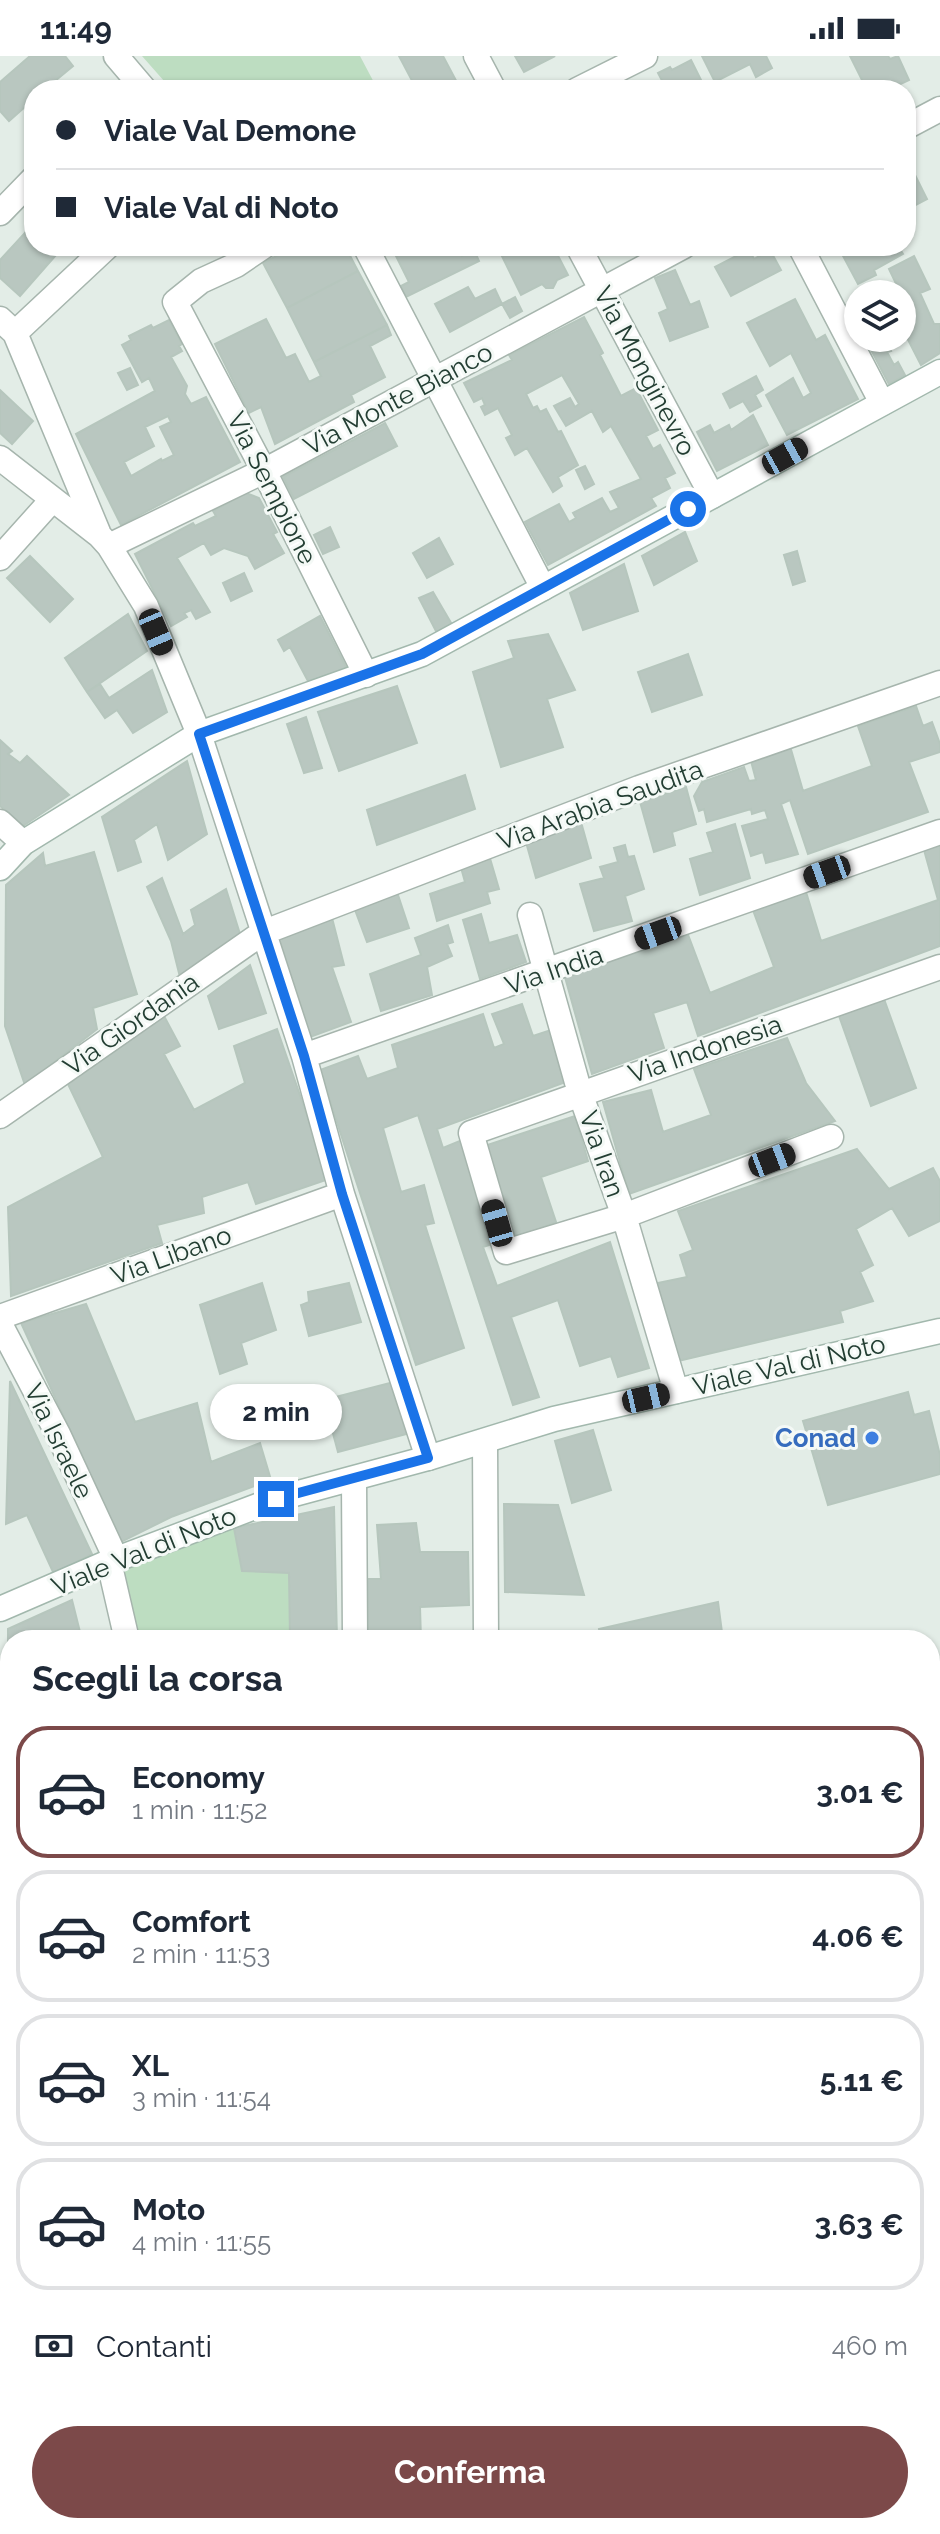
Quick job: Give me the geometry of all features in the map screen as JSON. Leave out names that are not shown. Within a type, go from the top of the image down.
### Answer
[{"type":"street","points":[[116,56],[130,80]]},
{"type":"street","points":[[476,56],[489,80]]},
{"type":"street","points":[[597,80],[645,56]]},
{"type":"street","points":[[916,122],[940,109]]},
{"type":"street","points":[[0,213],[24,188]]},
{"type":"street","points":[[96,256],[8,326],[104,540],[146,606],[199,734],[304,1056],[342,1194],[428,1458]]},
{"type":"street","name":"Via Sempione","points":[[249,256],[201,281],[175,302],[366,675]]},
{"type":"street","points":[[370,256],[543,588]]},
{"type":"street","name":"Via Monginevro","points":[[583,256],[712,496]]},
{"type":"street","name":"Via Monte Bianco","points":[[104,540],[264,471],[665,256]]},
{"type":"street","points":[[805,256],[882,403]]},
{"type":"street","points":[[0,868],[23,843],[199,734],[422,654],[940,372]]},
{"type":"street","points":[[0,458],[104,540]]},
{"type":"street","points":[[0,558],[52,500]]},
{"type":"street","name":"Via Arabia Saudita","points":[[262,933],[639,788],[940,683]]},
{"type":"street","points":[[0,822],[23,843]]},
{"type":"street","name":"Via India","points":[[304,1056],[940,832]]},
{"type":"street","name":"Via Iran","points":[[530,915],[580,1093],[624,1216],[676,1391]]},
{"type":"street","name":"Via Giordania","points":[[0,1116],[262,933]]},
{"type":"street","name":"Via Indonesia","points":[[624,1216],[506,1252],[471,1133],[940,967]]},
{"type":"street","points":[[624,1216],[831,1137]]},
{"type":"street","name":"Via Libano","points":[[0,1317],[342,1194]]},
{"type":"street","name":"Via Israele","points":[[0,1324],[58,1434],[112,1560],[125,1630]]},
{"type":"street","name":"Viale Val di Noto","points":[[0,1609],[112,1560],[276,1499],[428,1458],[554,1419],[940,1331]]},
{"type":"street","points":[[485,1441],[486,1630]]},
{"type":"street","points":[[354,1479],[355,1630]]},
{"type":"green space","points":[[142,56],[360,56],[373,80],[163,80]]},
{"type":"green space","points":[[234,1528],[242,1571],[289,1573],[290,1630],[131,1630],[119,1572]]},
{"type":"building","points":[[30,56],[65,56],[73,66],[56,80],[24,80],[24,108],[9,121],[0,111],[0,82]]},
{"type":"building","points":[[399,56],[443,56],[456,80],[412,80]]},
{"type":"building","points":[[515,56],[555,56],[524,72]]},
{"type":"building","points":[[702,56],[766,56],[772,68],[756,77],[750,64],[714,80]]},
{"type":"building","points":[[850,56],[888,56],[890,59],[898,56],[909,80],[862,80]]},
{"type":"building","points":[[691,60],[701,80],[662,80],[658,73],[670,67],[672,70]]},
{"type":"building","points":[[916,177],[927,199],[916,205]]},
{"type":"building","points":[[24,234],[24,256],[55,256],[20,296],[0,278],[0,260]]},
{"type":"building","points":[[276,256],[350,256],[358,271],[287,308],[263,263]]},
{"type":"building","points":[[396,256],[477,256],[479,261],[406,297],[401,286],[409,282]]},
{"type":"building","points":[[502,256],[558,256],[568,275],[557,280],[553,288],[542,284],[521,295]]},
{"type":"building","points":[[736,256],[752,256],[754,259],[773,256],[781,270],[731,296],[715,267]]},
{"type":"building","points":[[843,256],[899,256],[874,270],[876,275],[866,280],[856,280]]},
{"type":"building","points":[[914,256],[930,289],[920,293],[934,324],[940,324],[940,353],[921,365],[914,352],[916,280],[894,280],[889,269]]},
{"type":"building","points":[[675,270],[690,305],[699,301],[708,327],[670,341],[659,313],[668,309],[655,278]]},
{"type":"building","points":[[358,271],[387,325],[314,362],[287,308]]},
{"type":"building","points":[[468,287],[475,299],[495,289],[502,304],[450,332],[435,304]]},
{"type":"building","points":[[515,297],[522,311],[510,318],[502,304]]},
{"type":"building","points":[[795,299],[816,340],[825,335],[858,399],[787,435],[766,395],[793,378],[803,398],[811,393],[791,353],[770,366],[747,323]]},
{"type":"building","points":[[584,317],[621,396],[636,388],[658,430],[646,436],[653,449],[660,445],[675,473],[665,478],[670,488],[651,498],[656,506],[548,565],[525,522],[559,504],[569,522],[576,518],[573,513],[602,498],[610,512],[619,508],[610,492],[641,479],[611,426],[603,432],[592,411],[566,426],[554,406],[570,398],[575,407],[579,404],[562,375],[526,394],[533,408],[537,406],[540,412],[546,409],[578,465],[558,477],[562,486],[553,492],[527,448],[515,455],[506,438],[512,435],[498,408],[485,415],[481,407],[485,405],[482,398],[474,402],[464,383],[512,360],[509,355]]},
{"type":"building","points":[[266,319],[286,358],[295,354],[309,382],[321,376],[314,362],[387,325],[391,335],[370,346],[385,377],[351,395],[354,402],[275,444],[261,407],[249,413],[215,344]]},
{"type":"building","points":[[169,320],[182,344],[179,346],[182,351],[171,357],[187,386],[185,394],[191,404],[206,397],[240,462],[121,525],[76,434],[155,391],[149,378],[142,382],[122,345],[131,340],[129,336],[151,325],[153,328]],"holes":[[[168,416],[171,422],[160,427],[174,455],[131,476],[124,462],[154,446],[145,427]]]},
{"type":"building","points":[[872,352],[887,352],[894,365],[898,362],[905,375],[889,384]]},
{"type":"building","points":[[130,368],[138,385],[127,390],[118,373]]},
{"type":"building","points":[[756,376],[763,390],[755,395],[761,406],[750,412],[743,401],[730,408],[723,394]]},
{"type":"building","points":[[0,390],[33,421],[12,444],[0,433]]},
{"type":"building","points":[[753,415],[768,445],[717,471],[697,432],[710,425],[714,433],[729,425],[731,430]]},
{"type":"building","points":[[385,423],[397,446],[294,499],[283,477]]},
{"type":"building","points":[[585,466],[594,484],[585,489],[576,470]]},
{"type":"building","points":[[246,493],[259,498],[284,553],[255,569],[248,556],[224,548],[211,555],[204,543],[177,558],[210,612],[196,619],[191,610],[184,613],[187,617],[171,626],[135,554],[193,523],[195,526],[216,516],[213,511]]},
{"type":"building","points":[[330,527],[339,547],[323,554],[314,535]]},
{"type":"building","points":[[685,532],[697,561],[654,585],[642,556]]},
{"type":"building","points":[[439,538],[453,564],[427,578],[413,553]]},
{"type":"building","points":[[797,551],[805,581],[793,585],[784,555]]},
{"type":"building","points":[[30,556],[73,599],[50,622],[7,578]]},
{"type":"building","points":[[624,564],[638,611],[583,630],[570,593]]},
{"type":"building","points":[[244,573],[252,591],[231,601],[223,583]]},
{"type":"building","points":[[433,592],[454,628],[437,633],[419,598]]},
{"type":"building","points":[[128,614],[147,651],[87,692],[65,658]]},
{"type":"building","points":[[320,616],[347,669],[308,681],[290,647],[284,651],[278,640]]},
{"type":"building","points":[[548,634],[575,690],[547,699],[563,747],[501,767],[473,672],[514,658],[508,641]]},
{"type":"building","points":[[688,654],[702,695],[652,712],[638,672]]},
{"type":"building","points":[[152,670],[167,712],[133,733],[117,710],[105,718],[87,692],[100,684],[109,698]]},
{"type":"building","points":[[397,686],[417,743],[339,771],[318,712]]},
{"type":"building","points":[[916,706],[923,726],[932,722],[940,744],[940,752],[909,762],[928,812],[808,854],[790,800],[781,804],[798,854],[766,863],[763,852],[751,856],[742,826],[768,819],[765,810],[752,814],[751,809],[707,822],[704,809],[699,811],[694,796],[702,782],[744,767],[749,781],[756,780],[751,761],[790,746],[803,791],[872,766],[858,726]]},
{"type":"building","points":[[306,717],[322,768],[304,773],[287,724]]},
{"type":"building","points":[[0,740],[12,751],[8,754],[20,763],[27,756],[69,795],[23,826],[0,806]]},
{"type":"building","points":[[187,761],[207,834],[168,860],[157,824],[134,840],[141,862],[118,871],[102,817]]},
{"type":"building","points":[[465,775],[475,809],[377,845],[367,810]]},
{"type":"building","points":[[686,787],[696,824],[672,832],[675,845],[654,852],[640,802]]},
{"type":"building","points":[[581,822],[591,858],[536,878],[526,842]]},
{"type":"building","points":[[735,824],[750,878],[700,895],[690,859],[713,852],[707,833]]},
{"type":"building","points":[[625,845],[628,857],[634,856],[644,889],[625,896],[632,921],[594,931],[580,884],[604,878],[600,867],[618,862],[614,848]]},
{"type":"building","points":[[940,845],[940,946],[698,1036],[687,1002],[653,1013],[664,1048],[592,1074],[565,977],[687,932],[710,993],[774,967],[753,910],[806,892],[821,941],[938,900],[924,850]]},
{"type":"building","points":[[94,852],[137,994],[93,1008],[97,1029],[25,1085],[5,1026],[6,885],[43,853],[45,866]]},
{"type":"building","points":[[489,855],[499,889],[487,892],[490,903],[437,921],[430,894],[465,882],[460,864]]},
{"type":"building","points":[[162,878],[183,934],[195,925],[191,910],[226,889],[240,934],[180,977],[171,941],[147,887]]},
{"type":"building","points":[[397,892],[409,928],[367,942],[354,907]]},
{"type":"building","points":[[331,914],[344,965],[332,967],[351,1022],[310,1037],[274,935]]},
{"type":"building","points":[[481,914],[489,943],[517,935],[526,962],[480,979],[463,920]]},
{"type":"building","points":[[448,925],[453,942],[447,944],[452,956],[427,967],[432,995],[381,1011],[370,974],[421,955],[415,938]]},
{"type":"building","points":[[250,965],[266,1013],[219,1029],[208,996]]},
{"type":"building","points":[[884,999],[916,1088],[871,1106],[838,1013]]},
{"type":"building","points":[[522,1004],[533,1036],[551,1030],[566,1082],[437,1129],[443,1148],[462,1140],[495,1243],[483,1247],[497,1286],[610,1242],[649,1368],[618,1377],[611,1356],[580,1366],[558,1300],[511,1317],[539,1397],[513,1405],[418,1115],[383,1128],[401,1192],[424,1185],[434,1223],[425,1225],[464,1348],[416,1365],[320,1070],[358,1056],[367,1079],[398,1068],[392,1045],[483,1014],[494,1048],[504,1044],[492,1014]]},
{"type":"building","points":[[164,1016],[180,1046],[164,1054],[194,1110],[245,1083],[234,1046],[277,1029],[329,1179],[256,1204],[248,1182],[202,1197],[204,1213],[157,1225],[162,1243],[11,1296],[8,1207],[103,1157],[68,1084]]},
{"type":"building","points":[[787,1038],[806,1083],[835,1121],[629,1194],[603,1102],[651,1090],[663,1132],[711,1115],[694,1069]]},
{"type":"building","points":[[575,1116],[588,1161],[541,1177],[556,1222],[516,1238],[481,1147]]},
{"type":"building","points":[[857,1149],[889,1189],[933,1168],[940,1181],[940,1221],[909,1236],[892,1208],[856,1229],[873,1265],[860,1272],[873,1301],[840,1311],[843,1322],[678,1361],[653,1284],[687,1277],[680,1255],[693,1250],[678,1211]]},
{"type":"building","points":[[262,1283],[276,1330],[241,1343],[247,1364],[220,1374],[200,1305]]},
{"type":"building","points":[[349,1283],[361,1322],[309,1336],[301,1305],[309,1302],[308,1292]]},
{"type":"building","points":[[86,1304],[135,1422],[197,1403],[211,1462],[260,1443],[271,1480],[171,1517],[121,1542],[21,1323]]},
{"type":"building","points":[[10,1381],[92,1554],[54,1574],[27,1515],[6,1524]]},
{"type":"building","points":[[394,1382],[410,1433],[338,1452],[324,1400]]},
{"type":"building","name":"Conad","points":[[908,1392],[914,1415],[929,1411],[940,1455],[940,1474],[828,1505],[803,1421]]},
{"type":"building","points":[[593,1430],[611,1490],[572,1503],[555,1441]]},
{"type":"building","points":[[504,1504],[558,1505],[584,1595],[505,1592]]},
{"type":"building","points":[[334,1507],[337,1630],[290,1630],[289,1573],[242,1571],[234,1528]]},
{"type":"building","points":[[416,1523],[420,1552],[468,1552],[469,1605],[420,1607],[421,1630],[366,1630],[364,1579],[381,1579],[377,1525]]},
{"type":"building","points":[[72,1600],[80,1630],[8,1630]]},
{"type":"building","points":[[718,1602],[722,1630],[599,1630]]},
{"type":"place","name":"Conad","points":[[872,1438]]},
{"type":"route","points":[[276,1499],[428,1458],[342,1194],[304,1056],[199,734],[422,654],[688,509]]}]
